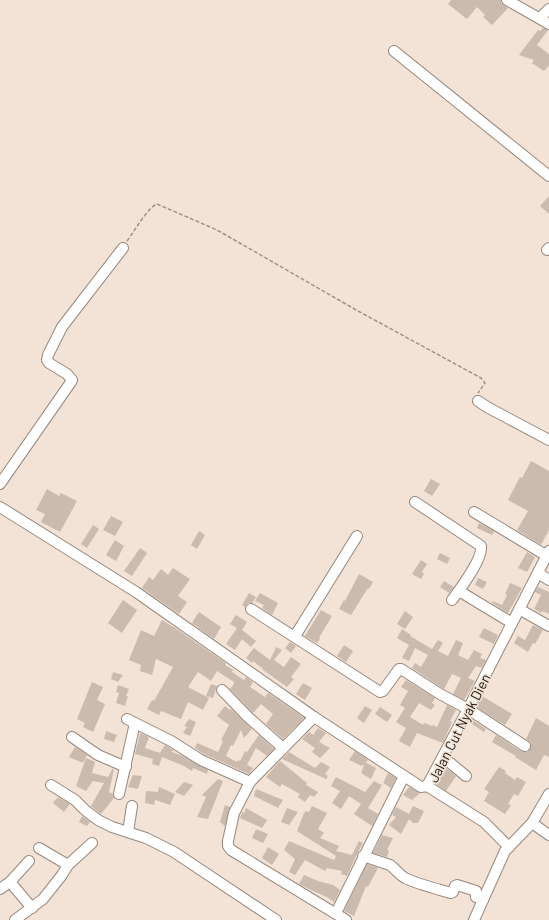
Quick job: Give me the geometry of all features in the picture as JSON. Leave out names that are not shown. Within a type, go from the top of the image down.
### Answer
[{"type":"street","points":[[507,0],[545,21],[549,9]]},
{"type":"street","points":[[394,51],[549,176]]},
{"type":"street","points":[[0,484],[72,380],[67,374],[49,363],[47,360],[62,327],[123,248]]},
{"type":"street","points":[[478,401],[549,440]]},
{"type":"street","points":[[415,502],[481,546],[476,563],[452,600]]},
{"type":"street","points":[[0,507],[136,592],[314,717],[404,776],[421,787],[427,786]]},
{"type":"street","points":[[474,512],[548,554]]},
{"type":"street","points":[[295,636],[357,536]]},
{"type":"street","name":"Jalan Cut Nyak Dien","points":[[509,846],[484,822],[427,786],[548,554]]},
{"type":"street","points":[[538,573],[549,580]]},
{"type":"street","points":[[459,590],[512,623]]},
{"type":"street","points":[[251,609],[380,692],[383,691],[398,669],[400,669],[440,694],[468,709],[525,746]]},
{"type":"street","points":[[520,609],[549,626]]},
{"type":"street","points":[[222,690],[247,716],[283,748]]},
{"type":"street","points":[[314,717],[250,782],[234,813],[228,846],[231,850],[272,876],[346,920]]},
{"type":"street","points":[[119,794],[126,767],[131,721],[171,741],[201,760],[250,782]]},
{"type":"street","points":[[72,737],[98,755],[126,767]]},
{"type":"street","points":[[442,757],[466,776]]},
{"type":"street","points":[[336,913],[404,776]]},
{"type":"street","points":[[51,785],[76,800],[85,810],[98,820],[112,827],[146,838],[174,852],[276,920]]},
{"type":"street","points":[[476,919],[505,851],[532,823],[549,794]]},
{"type":"street","points":[[128,832],[132,806]]},
{"type":"street","points":[[532,823],[549,835]]},
{"type":"street","points":[[15,920],[32,908],[54,886],[68,865],[92,844]]},
{"type":"street","points":[[39,848],[68,865]]},
{"type":"street","points":[[363,856],[390,865],[396,872],[405,878],[451,893],[453,892],[455,886],[476,891],[476,897],[483,900]]},
{"type":"street","points":[[0,889],[10,882],[29,861]]},
{"type":"street","points":[[10,882],[32,908]]},
{"type":"path","points":[[123,248],[154,204],[161,205],[218,230],[358,311],[481,378],[485,383],[477,395],[478,401]]},
{"type":"building","points":[[451,0],[501,0],[502,4],[508,8],[492,25],[483,17],[485,15],[477,7],[467,19],[448,4]]},
{"type":"building","points":[[543,28],[548,30],[537,45],[549,54],[549,65],[544,71],[532,63],[534,60],[519,55],[538,30],[540,31]]},
{"type":"building","points":[[549,196],[549,214],[540,206]]},
{"type":"building","points":[[531,461],[549,471],[549,530],[541,545],[517,530],[528,511],[508,500],[520,477],[522,478]]},
{"type":"building","points":[[431,479],[440,484],[432,496],[424,491]]},
{"type":"building","points":[[47,489],[59,496],[61,493],[77,501],[60,532],[41,522],[45,514],[36,510]]},
{"type":"building","points":[[111,516],[123,522],[115,536],[103,530]]},
{"type":"building","points":[[479,523],[494,531],[492,535],[477,528]]},
{"type":"building","points":[[93,525],[99,529],[87,548],[81,544]]},
{"type":"building","points":[[199,531],[205,535],[197,549],[191,545]]},
{"type":"building","points":[[115,540],[124,546],[116,561],[106,555]]},
{"type":"building","points":[[140,548],[147,553],[132,576],[124,571]]},
{"type":"building","points":[[527,552],[535,557],[527,572],[518,568]]},
{"type":"building","points":[[440,553],[450,558],[447,564],[437,559]]},
{"type":"building","points":[[421,560],[427,564],[422,572],[424,574],[421,579],[412,574]]},
{"type":"building","points":[[173,568],[190,579],[178,596],[187,602],[179,614],[142,588],[149,577],[153,580],[161,569],[168,575]]},
{"type":"building","points":[[359,574],[373,582],[351,615],[339,609],[344,600],[345,601]]},
{"type":"building","points":[[478,578],[487,582],[483,589],[475,585]]},
{"type":"building","points":[[444,581],[454,587],[449,593],[440,587]]},
{"type":"building","points":[[510,583],[522,588],[508,613],[492,603],[493,601],[502,605],[507,595],[505,594]]},
{"type":"building","points":[[538,587],[549,592],[549,614],[542,611],[541,613],[534,609],[541,595],[535,592]]},
{"type":"building","points":[[249,593],[256,597],[252,603],[248,603],[245,607],[242,605]]},
{"type":"building","points":[[260,593],[278,603],[272,615],[262,608],[264,605],[255,601]]},
{"type":"building","points":[[123,600],[137,610],[122,633],[108,623]]},
{"type":"building","points":[[321,610],[332,616],[317,643],[305,636]]},
{"type":"building","points":[[405,611],[413,617],[405,629],[397,624]]},
{"type":"building","points":[[199,612],[221,627],[214,639],[192,623]]},
{"type":"building","points":[[236,615],[247,622],[242,630],[256,641],[251,647],[242,639],[235,650],[226,644],[237,628],[230,624]]},
{"type":"building","points":[[162,620],[226,663],[225,665],[233,670],[232,672],[244,680],[246,677],[253,682],[250,687],[265,697],[268,693],[304,718],[283,739],[266,724],[273,714],[261,704],[253,713],[230,689],[234,682],[217,671],[211,681],[198,672],[188,687],[209,698],[203,710],[188,702],[181,719],[161,711],[159,715],[147,709],[152,700],[154,701],[173,667],[156,659],[152,675],[140,671],[141,665],[129,660],[141,630],[154,636]]},
{"type":"building","points":[[533,625],[543,630],[535,644],[533,643],[528,652],[514,643],[518,636],[525,640]]},
{"type":"building","points":[[484,628],[498,635],[494,644],[479,637]]},
{"type":"building","points":[[402,629],[411,635],[410,636],[432,649],[438,640],[443,643],[438,651],[448,656],[456,640],[463,643],[458,655],[468,660],[474,650],[482,654],[480,658],[486,660],[482,668],[476,666],[468,678],[475,681],[464,700],[453,694],[461,678],[452,674],[444,689],[412,668],[415,663],[421,667],[428,655],[415,648],[409,661],[402,658],[409,645],[397,638]]},
{"type":"building","points":[[290,642],[296,646],[291,653],[285,648]]},
{"type":"building","points":[[344,645],[353,651],[346,662],[337,656]]},
{"type":"building","points":[[276,647],[282,650],[274,660],[284,667],[291,657],[301,664],[291,677],[294,679],[287,687],[253,661],[252,663],[246,658],[254,648],[270,660]]},
{"type":"building","points":[[113,672],[123,675],[118,682],[111,679]]},
{"type":"building","points":[[406,680],[435,698],[432,703],[435,705],[431,710],[419,703],[410,717],[423,725],[424,723],[437,727],[447,705],[456,710],[450,721],[452,722],[443,743],[417,733],[410,747],[399,741],[406,728],[396,722],[405,708],[400,705],[408,691],[401,687]]},
{"type":"building","points":[[92,682],[103,687],[97,700],[105,704],[93,732],[83,727],[85,723],[77,719]]},
{"type":"building","points":[[303,683],[312,688],[305,700],[296,694]]},
{"type":"building","points":[[211,684],[217,686],[213,698],[206,696]]},
{"type":"building","points":[[118,685],[129,689],[126,696],[128,696],[125,706],[116,703],[119,693],[116,692]]},
{"type":"building","points":[[482,696],[512,714],[505,725],[476,707]]},
{"type":"building","points":[[225,706],[230,710],[231,709],[252,729],[244,738],[241,730],[226,756],[237,762],[238,760],[240,761],[245,751],[247,752],[259,735],[274,749],[267,756],[256,748],[247,765],[253,768],[249,774],[204,754],[195,748],[197,743],[218,752],[223,741],[221,740],[229,725],[217,716]]},
{"type":"building","points":[[365,706],[372,710],[364,723],[357,718]]},
{"type":"building","points":[[380,707],[392,715],[387,722],[375,714]]},
{"type":"building","points":[[536,718],[549,726],[549,757],[544,755],[536,770],[492,742],[496,735],[521,751],[528,752],[531,743],[526,739]]},
{"type":"building","points":[[189,719],[196,722],[190,736],[183,733],[187,727],[184,726]]},
{"type":"building","points":[[471,719],[486,729],[484,732],[469,722]]},
{"type":"building","points":[[318,728],[326,733],[319,742],[330,748],[320,758],[312,752],[315,748],[302,739],[309,732],[313,735]]},
{"type":"building","points":[[106,731],[117,735],[114,742],[104,739]]},
{"type":"building","points":[[140,733],[149,737],[145,748],[160,753],[165,745],[173,750],[172,752],[183,756],[208,770],[207,774],[193,768],[192,771],[162,757],[159,766],[152,764],[153,759],[135,754]]},
{"type":"building","points":[[75,747],[87,755],[83,763],[69,757]]},
{"type":"building","points":[[355,751],[368,760],[362,766],[349,760]]},
{"type":"building","points":[[289,752],[315,768],[321,762],[330,767],[325,774],[328,776],[326,779],[282,759]]},
{"type":"building","points":[[86,758],[95,762],[92,773],[108,777],[113,768],[114,769],[109,792],[113,794],[114,798],[101,814],[91,806],[104,783],[93,781],[86,791],[76,786]]},
{"type":"building","points":[[280,761],[307,783],[306,785],[318,792],[314,797],[310,795],[305,802],[298,797],[300,794],[282,784],[280,787],[266,777]]},
{"type":"building","points":[[365,762],[376,768],[371,779],[361,773]]},
{"type":"building","points":[[499,767],[506,771],[505,773],[515,780],[517,777],[526,782],[518,796],[514,794],[508,804],[511,805],[505,814],[484,801],[489,792],[484,789]]},
{"type":"building","points":[[446,768],[456,776],[446,791],[436,784]]},
{"type":"building","points":[[388,773],[396,778],[391,788],[383,783]]},
{"type":"building","points":[[133,775],[142,776],[138,789],[128,787]]},
{"type":"building","points":[[336,777],[365,792],[374,781],[382,785],[368,808],[378,814],[372,826],[354,814],[361,804],[349,796],[341,809],[332,803],[340,791],[331,786]]},
{"type":"building","points":[[218,779],[223,781],[208,819],[197,817],[206,797],[202,795]]},
{"type":"building","points":[[184,782],[193,785],[184,796],[175,792]]},
{"type":"building","points":[[159,787],[175,794],[170,805],[155,800],[154,805],[145,803],[146,791],[158,792]]},
{"type":"building","points":[[409,787],[420,793],[412,800],[403,795]]},
{"type":"building","points":[[256,789],[283,800],[278,808],[254,796]]},
{"type":"building","points":[[58,797],[70,804],[64,812],[53,803]]},
{"type":"building","points":[[225,805],[230,807],[225,826],[220,822]]},
{"type":"building","points":[[312,806],[327,813],[318,829],[324,833],[320,838],[339,846],[336,851],[352,855],[359,841],[363,843],[347,876],[341,874],[342,871],[327,868],[325,871],[305,860],[295,875],[289,872],[295,859],[284,850],[289,841],[334,860],[336,856],[297,831],[304,813],[306,811],[309,812]]},
{"type":"building","points":[[413,806],[424,811],[418,823],[413,823],[409,819],[401,834],[389,825],[396,817],[392,815],[396,807],[409,814]]},
{"type":"building","points":[[246,808],[267,820],[262,828],[240,818],[242,812],[244,813]]},
{"type":"building","points":[[287,808],[298,812],[289,825],[281,822]]},
{"type":"building","points":[[82,816],[90,822],[87,826],[79,822]]},
{"type":"building","points":[[256,829],[268,834],[263,843],[252,838]]},
{"type":"building","points":[[382,835],[393,838],[387,850],[389,851],[387,857],[373,853]]},
{"type":"building","points":[[268,847],[279,854],[272,865],[262,858]]},
{"type":"building","points":[[367,864],[378,868],[368,887],[366,886],[354,916],[344,911]]},
{"type":"building","points":[[304,875],[333,885],[340,890],[334,902],[327,897],[299,884]]}]
